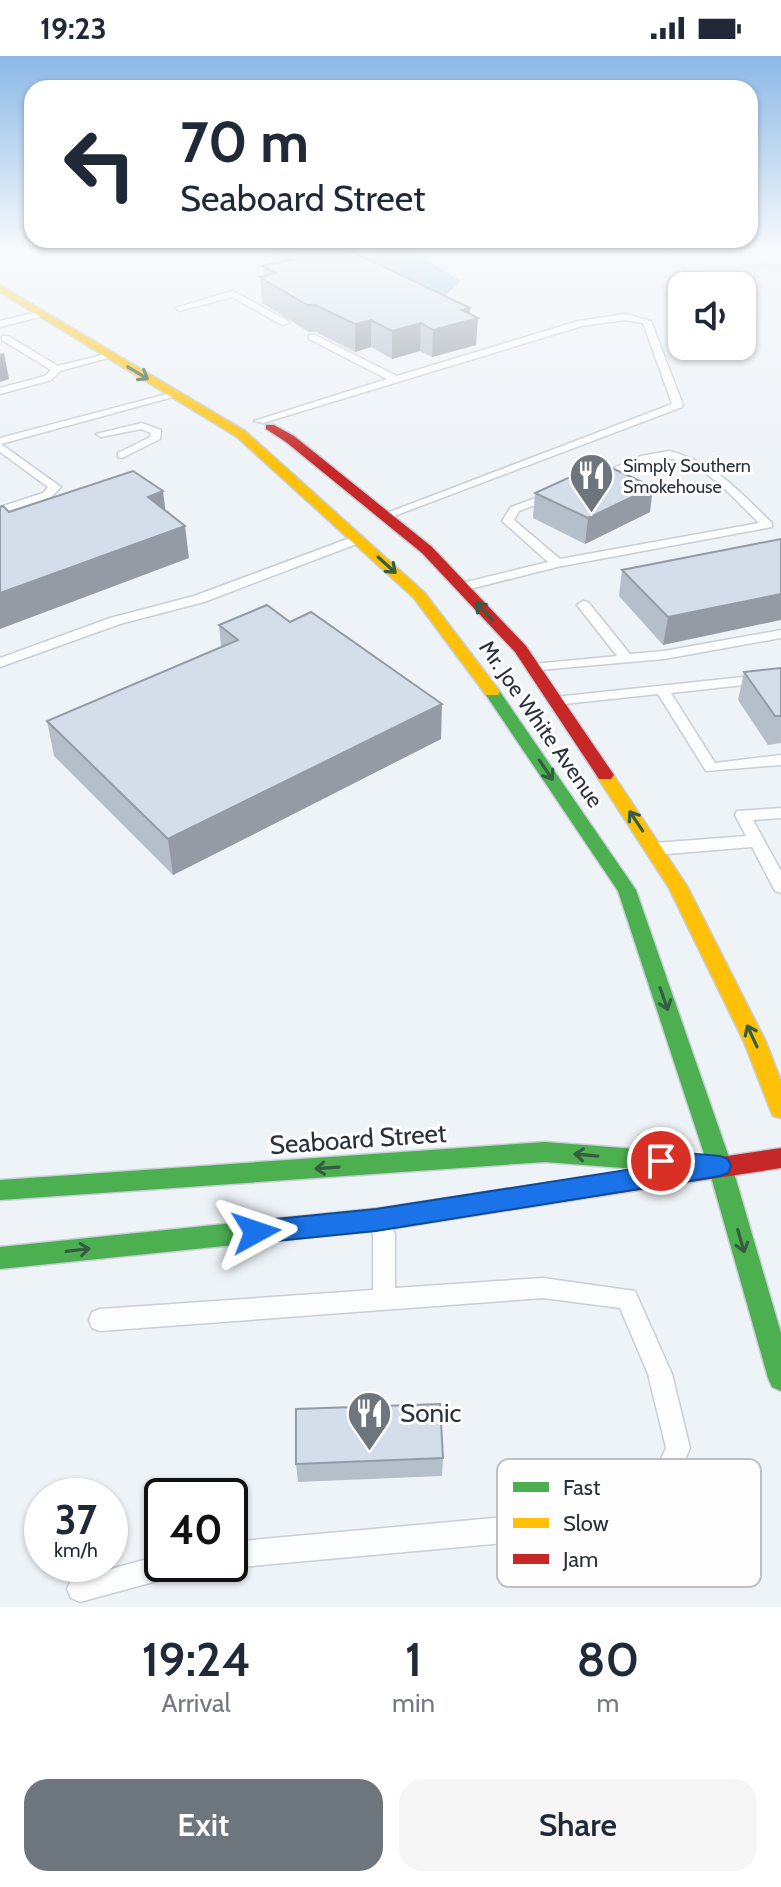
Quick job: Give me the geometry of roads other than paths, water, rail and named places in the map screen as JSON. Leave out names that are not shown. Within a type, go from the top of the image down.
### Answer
[{"type":"main road","name":"Mr. Joe White Avenue","points":[[55,322],[241,434],[419,595],[511,718],[627,890],[720,1166],[781,1378]]},
{"type":"main road","name":"Mr. Joe White Avenue","points":[[251,416],[290,439],[427,550],[521,649],[678,886],[748,1028],[781,1109]]},
{"type":"main road","name":"Seaboard Street","points":[[0,1190],[545,1152],[720,1166]]},
{"type":"main road","name":"Seaboard Street","points":[[0,1258],[376,1220],[781,1158]]},
{"type":"lane","points":[[251,416],[395,379],[586,322]]},
{"type":"lane","points":[[385,516],[678,405],[648,322]]},
{"type":"lane","points":[[312,337],[395,379]]},
{"type":"lane","points":[[5,338],[57,369]]},
{"type":"lane","points":[[0,391],[48,378],[57,369],[110,356]]},
{"type":"lane","points":[[0,444],[175,395]]},
{"type":"lane","points":[[101,434],[142,426],[157,432],[155,439],[122,455]]},
{"type":"lane","points":[[0,444],[55,487],[47,495],[0,511]]},
{"type":"lane","points":[[462,587],[557,563],[768,525],[697,462],[677,456],[655,455],[585,482]]},
{"type":"lane","points":[[557,563],[508,521],[515,509],[571,488]]},
{"type":"lane","points":[[0,663],[115,621],[199,599],[358,539]]},
{"type":"lane","points":[[583,605],[627,659]]},
{"type":"lane","points":[[533,668],[627,659],[781,634]]},
{"type":"lane","points":[[0,652],[18,657]]},
{"type":"lane","points":[[555,701],[781,677]]},
{"type":"lane","points":[[662,690],[711,768],[781,760]]},
{"type":"lane","points":[[781,813],[743,815],[781,887]]},
{"type":"lane","points":[[655,849],[757,841]]},
{"type":"lane","points":[[376,1220],[384,1234],[384,1300]]},
{"type":"lane","points":[[100,1320],[543,1288],[627,1298],[660,1374],[678,1448],[673,1459]]},
{"type":"lane","points":[[248,1553],[497,1531]]},
{"type":"lane","points":[[80,1589],[144,1573]]},
{"type":"place","name":"Simply Southern Smokehouse","points":[[592,515]]},
{"type":"place","name":"Sonic","points":[[369,1452]]}]
